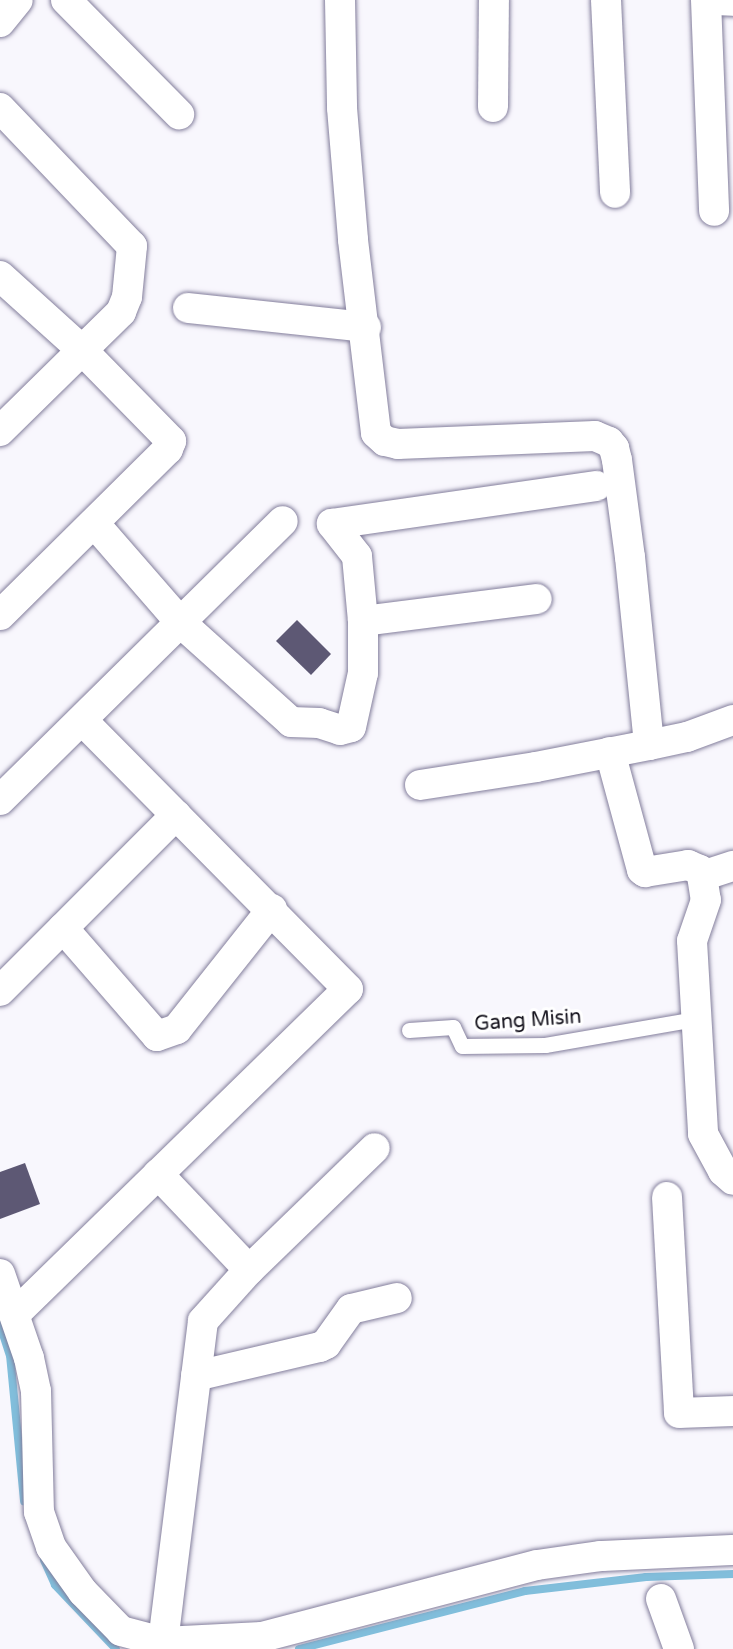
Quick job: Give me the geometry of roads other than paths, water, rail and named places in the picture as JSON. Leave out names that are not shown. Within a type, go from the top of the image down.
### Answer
[{"type":"street","points":[[0,22],[18,0]]},
{"type":"street","points":[[66,0],[178,114]]},
{"type":"street","points":[[340,0],[342,108],[376,433],[386,441],[398,444],[595,436],[609,442],[614,448],[630,556],[649,745]]},
{"type":"street","points":[[493,107],[494,0]]},
{"type":"street","points":[[606,0],[615,193]]},
{"type":"street","points":[[706,0],[714,211]]},
{"type":"street","points":[[716,0],[733,1]]},
{"type":"street","points":[[0,108],[132,246],[127,297],[120,312],[83,351],[0,430]]},
{"type":"street","points":[[0,276],[83,351],[171,441],[168,449],[0,615]]},
{"type":"street","points":[[188,308],[366,327]]},
{"type":"street","points":[[94,523],[180,622],[291,722],[319,723],[340,730],[351,727],[363,673],[363,621],[357,556],[332,524],[596,486]]},
{"type":"street","points":[[0,800],[283,521]]},
{"type":"street","points":[[363,621],[537,599]]},
{"type":"street","points":[[15,1314],[348,989],[272,909],[82,720]]},
{"type":"street","points":[[420,785],[536,767],[649,745],[687,737],[733,720]]},
{"type":"street","points":[[610,752],[642,870],[645,872],[688,865],[700,870],[702,876],[706,900],[692,941],[703,1134],[723,1171],[733,1180]]},
{"type":"street","points":[[0,991],[177,815]]},
{"type":"street","points":[[702,876],[733,866]]},
{"type":"street","points":[[63,928],[157,1036],[177,1029],[272,909]]},
{"type":"street","points":[[142,1642],[196,1376],[203,1321],[249,1270],[375,1148]]},
{"type":"street","points":[[158,1174],[249,1270]]},
{"type":"street","points":[[667,1197],[678,1413],[733,1411]]},
{"type":"street","points":[[0,1274],[29,1358],[36,1391],[39,1512],[51,1547],[83,1592],[142,1642],[262,1637],[537,1566],[601,1556],[733,1550]]},
{"type":"street","points":[[196,1376],[320,1347],[326,1344],[351,1309],[397,1298]]},
{"type":"street","points":[[660,1599],[679,1649]]},
{"type":"lane","name":"Gang Misin","points":[[409,1030],[453,1027],[462,1046],[545,1044],[696,1019]]},
{"type":"waterway","points":[[0,1325],[10,1355],[24,1501]]},
{"type":"waterway","points":[[44,1560],[55,1585],[116,1649]]},
{"type":"waterway","points":[[299,1649],[525,1591],[646,1577],[733,1574]]}]
